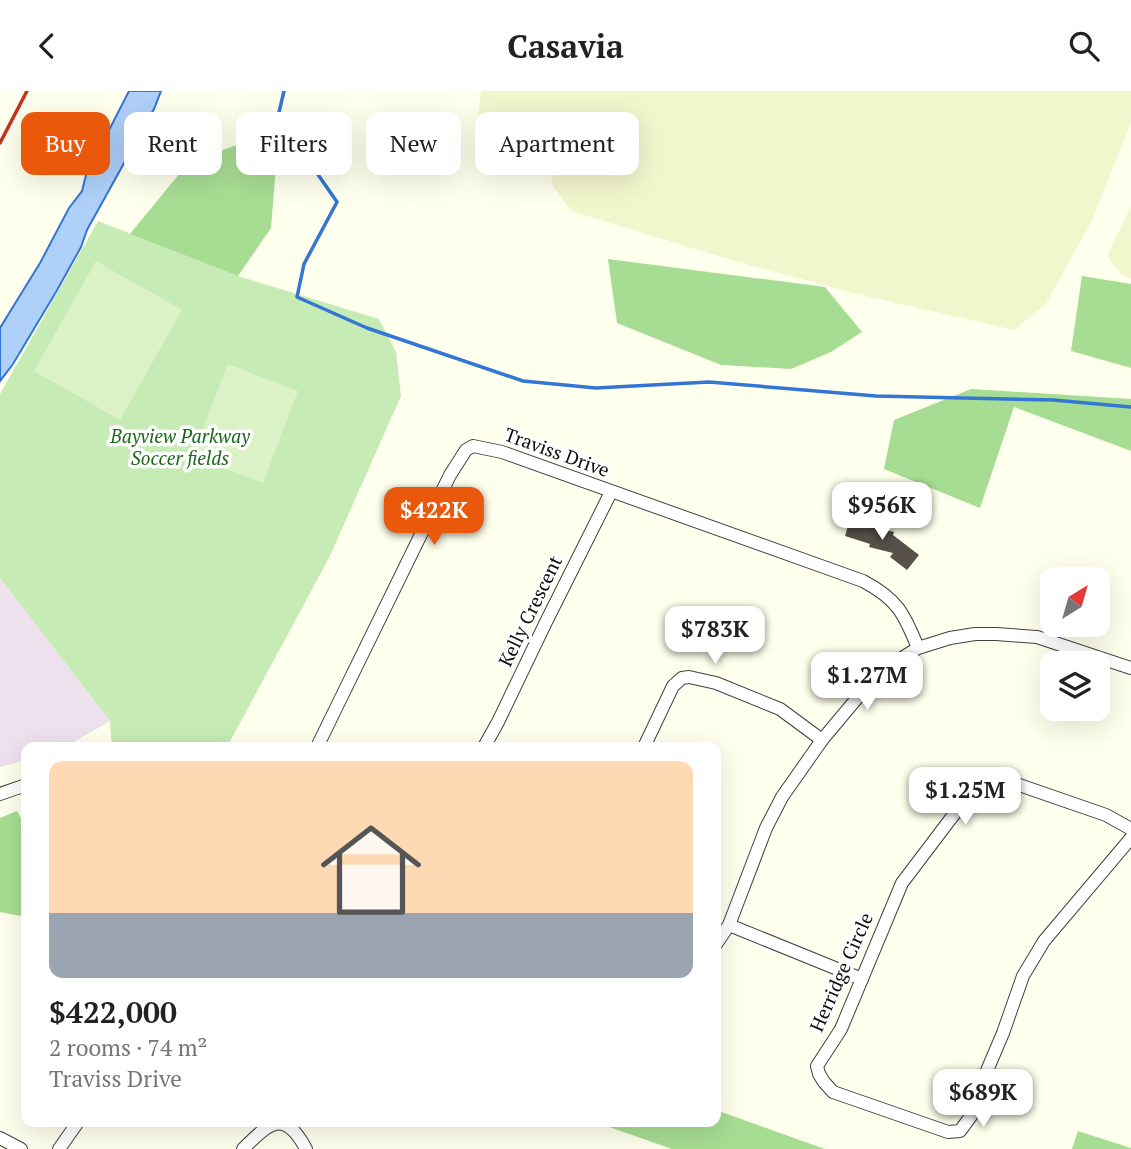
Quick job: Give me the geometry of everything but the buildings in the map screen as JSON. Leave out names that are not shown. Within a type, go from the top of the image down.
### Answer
[{"type":"street","name":"Traviss Drive","points":[[319,742],[450,475],[466,450],[473,446],[491,449],[871,585],[892,599],[905,618],[918,648]]},
{"type":"street","name":"Kelly Crescent","points":[[487,742],[611,492]]},
{"type":"street","points":[[721,937],[729,925],[766,828],[782,797],[822,740],[878,675],[918,648],[975,634],[1023,635],[1037,637],[1131,668]]},
{"type":"street","points":[[646,742],[673,686],[681,678],[689,677],[716,683],[780,709],[822,740]]},
{"type":"street","name":"Herridge Circle","points":[[1131,829],[1107,815],[999,778],[985,780],[974,789],[902,883],[841,1029],[817,1066],[824,1082],[833,1092],[895,1115],[948,1132],[960,1131],[971,1116],[1023,976],[1035,955],[1131,838]]},
{"type":"street","points":[[0,794],[21,787]]},
{"type":"street","points":[[729,925],[862,978]]},
{"type":"street","points":[[59,1149],[74,1127]]},
{"type":"street","points":[[243,1149],[266,1127]]},
{"type":"street","points":[[290,1127],[300,1137],[306,1149]]},
{"type":"street","points":[[0,1138],[21,1149]]},
{"type":"shaded area","points":[[0,578],[110,721],[74,742],[21,742],[21,761],[0,767]]},
{"type":"green space","points":[[481,91],[1131,91],[1131,122],[1091,222],[1046,304],[1014,330],[861,295],[731,260],[571,211],[551,183],[553,175],[639,175],[639,112],[478,112]]},
{"type":"green space","points":[[236,145],[236,175],[275,175],[271,228],[238,276],[130,234],[178,175],[222,175],[222,150]]},
{"type":"green space","points":[[1131,206],[1131,279],[1122,275],[1107,256]]},
{"type":"green space","name":"Bayview Parkway Soccer fields","points":[[98,221],[238,276],[379,319],[396,352],[401,396],[329,558],[230,742],[112,742],[110,721],[0,578],[0,394]]},
{"type":"green space","points":[[608,259],[825,287],[862,332],[831,352],[791,369],[721,365],[617,323]]},
{"type":"green space","points":[[96,261],[182,310],[120,420],[34,371]]},
{"type":"green space","points":[[1082,276],[1131,284],[1131,368],[1071,351]]},
{"type":"green space","points":[[228,364],[298,391],[263,483],[192,456]]},
{"type":"green space","points":[[971,389],[1131,399],[1131,451],[1014,407],[980,508],[884,469],[894,420]]},
{"type":"green space","points":[[17,811],[21,818],[21,916],[0,912],[0,818]]},
{"type":"green space","points":[[721,1112],[825,1149],[672,1149],[609,1127],[721,1127]]},
{"type":"green space","points":[[1078,1131],[1131,1148],[1131,1149],[1072,1149]]},
{"type":"water","points":[[129,91],[161,91],[152,112],[124,112],[124,163],[56,292],[0,381],[0,328],[40,263],[69,208],[82,191],[86,175],[110,175],[110,128]]},
{"type":"waterway","points":[[284,91],[272,142],[310,163],[337,202],[304,264],[297,297],[367,328],[523,381],[596,388],[709,382],[876,396],[1053,400],[1131,407]]},
{"type":"railway","points":[[0,143],[27,91]]}]
